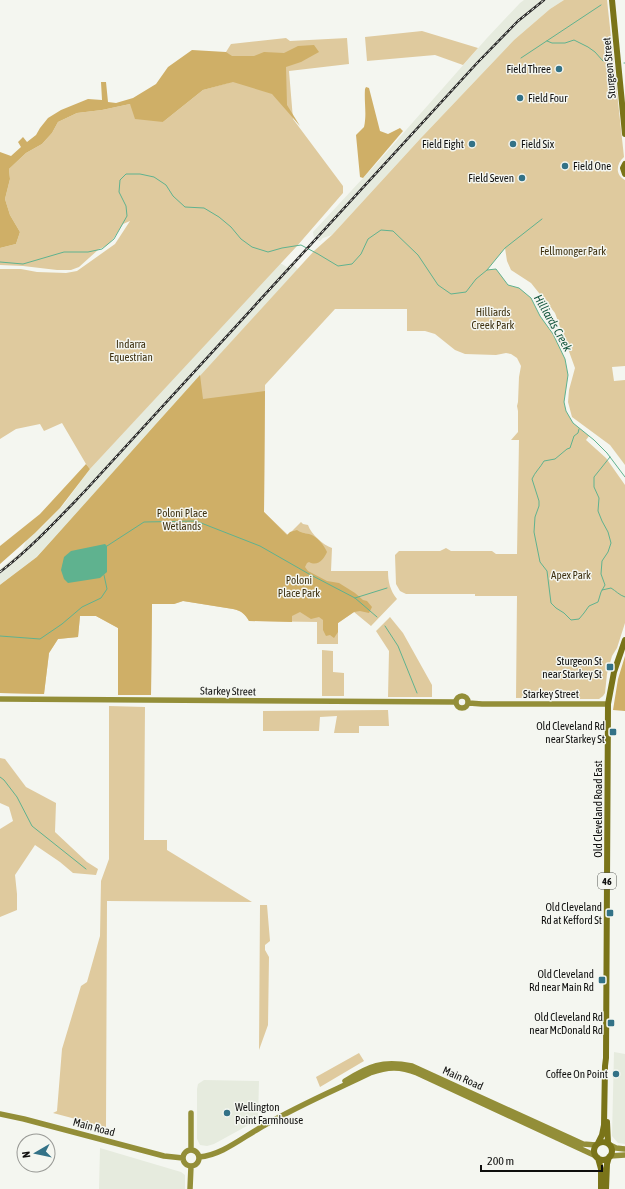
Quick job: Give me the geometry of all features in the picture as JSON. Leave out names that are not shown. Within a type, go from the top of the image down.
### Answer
[{"type":"main road","name":"Sturgeon Street","points":[[612,0],[625,134]]},
{"type":"main road","points":[[625,164],[623,168],[625,174]]},
{"type":"main road","name":"46","points":[[608,704],[614,672],[625,640]]},
{"type":"main road","points":[[462,695],[466,697],[469,702],[467,707],[463,708],[458,706],[456,702],[458,697],[462,695]]},
{"type":"main road","name":"Starkey Street","points":[[0,699],[456,702]]},
{"type":"main road","name":"Starkey Street","points":[[469,702],[490,704],[608,704]]},
{"type":"main road","name":"Old Cleveland Road East","points":[[608,704],[606,1058],[609,1144]]},
{"type":"main road","name":"Old Cleveland Road East","points":[[597,1144],[602,1135],[604,1125],[606,1058]]},
{"type":"main road","name":"Main Road","points":[[322,1096],[359,1072],[370,1067],[378,1064],[401,1064],[422,1071],[583,1144],[597,1144]]},
{"type":"main road","name":"Main Road","points":[[199,1157],[212,1154],[223,1149],[266,1124],[322,1096],[370,1073],[387,1068],[406,1069],[417,1073],[597,1157]]},
{"type":"main road","points":[[190,1113],[191,1150]]},
{"type":"main road","name":"Main Road","points":[[0,1114],[164,1156],[183,1158]]},
{"type":"main road","points":[[597,1144],[603,1142],[616,1148],[625,1149]]},
{"type":"main road","name":"46","points":[[597,1144],[594,1150],[597,1157]]},
{"type":"main road","name":"46","points":[[609,1144],[612,1150],[610,1157]]},
{"type":"main road","points":[[191,1150],[195,1151],[199,1157],[196,1164],[191,1166]]},
{"type":"main road","points":[[191,1150],[186,1152],[183,1158],[186,1164],[191,1166]]},
{"type":"main road","points":[[597,1157],[604,1160],[610,1157],[625,1155]]},
{"type":"main road","points":[[597,1157],[601,1169],[601,1189]]},
{"type":"main road","points":[[606,1189],[607,1164],[610,1157]]},
{"type":"main road","points":[[190,1189],[191,1166]]},
{"type":"shaded area","points":[[524,0],[564,0],[550,9],[514,40],[332,235],[323,238],[320,241],[317,240],[320,237],[318,234],[314,238],[313,232],[377,163],[487,38]]},
{"type":"shaded area","points":[[280,263],[287,267],[291,263],[298,269],[155,425],[37,557],[0,585],[0,569],[22,551],[26,541],[64,504],[90,469]]},
{"type":"shaded area","points":[[105,544],[107,546],[107,572],[100,578],[68,583],[64,579],[61,570],[64,557],[71,551]]},
{"type":"shaded area","points":[[614,1052],[625,1054],[625,1144],[618,1143],[612,1136]]},
{"type":"shaded area","points":[[204,1080],[259,1081],[258,1120],[214,1144],[207,1146],[200,1145],[197,1139],[197,1089],[198,1084]]},
{"type":"shaded area","points":[[100,1148],[181,1172],[185,1175],[185,1189],[99,1189]]},
{"type":"green space","points":[[564,0],[607,0],[624,157],[619,163],[618,172],[625,180],[625,366],[612,367],[614,381],[625,380],[625,465],[610,445],[572,417],[568,402],[569,390],[575,368],[555,313],[531,283],[511,270],[507,261],[505,248],[487,270],[496,269],[508,285],[519,288],[531,298],[540,316],[553,334],[565,359],[568,375],[564,402],[566,411],[573,423],[589,436],[586,440],[606,458],[625,485],[625,623],[617,648],[612,656],[607,674],[605,693],[603,696],[599,699],[569,699],[569,694],[528,693],[528,698],[516,698],[517,596],[475,596],[475,594],[406,594],[400,591],[396,584],[395,555],[399,551],[440,551],[446,548],[451,551],[492,551],[496,554],[517,554],[519,440],[511,440],[518,432],[517,406],[521,366],[517,358],[511,354],[465,354],[455,350],[435,334],[425,331],[407,331],[407,309],[335,309],[265,385],[264,512],[288,535],[301,522],[308,525],[318,539],[332,548],[331,571],[388,571],[390,586],[397,599],[371,626],[354,612],[338,623],[338,644],[317,644],[317,622],[249,621],[243,613],[233,609],[183,601],[174,604],[152,604],[151,695],[118,695],[118,628],[96,616],[80,616],[78,637],[58,639],[49,653],[44,694],[0,693],[0,585],[37,557],[314,251],[332,235],[514,40],[550,9]]},
{"type":"green space","points":[[422,31],[478,48],[463,65],[435,55],[367,61],[365,37]]},
{"type":"green space","name":"Indarra Equestrian","points":[[286,38],[290,41],[347,38],[349,64],[289,71],[293,119],[343,186],[343,193],[297,246],[90,469],[62,423],[44,431],[40,424],[16,429],[0,439],[0,269],[21,269],[37,272],[66,273],[77,271],[115,244],[130,221],[123,224],[107,245],[99,249],[79,267],[71,270],[0,265],[0,248],[16,244],[20,232],[10,215],[5,199],[10,179],[9,169],[26,153],[42,144],[52,133],[58,122],[77,113],[102,110],[130,104],[163,122],[203,90],[228,83],[226,52],[231,44]]},
{"type":"green space","points":[[314,45],[319,52],[301,62],[286,67],[287,105],[300,126],[272,94],[233,82],[203,90],[163,122],[135,119],[130,104],[102,110],[77,113],[58,122],[52,133],[42,144],[26,153],[9,169],[10,179],[5,199],[10,215],[20,232],[16,244],[0,248],[0,152],[11,156],[21,147],[18,142],[23,137],[27,142],[36,135],[48,118],[61,110],[88,99],[102,100],[101,82],[106,82],[108,102],[116,103],[133,98],[156,84],[168,67],[192,50],[226,52],[232,56],[254,56],[264,52],[284,53],[298,46]]},
{"type":"green space","points":[[366,87],[369,88],[380,131],[388,134],[400,128],[403,131],[363,178],[360,177],[356,135],[364,127]]},
{"type":"green space","name":"Poloni Place Wetlands","points":[[200,375],[203,399],[265,391],[264,512],[287,535],[290,532],[297,530],[312,535],[317,539],[327,552],[320,562],[315,564],[309,562],[305,567],[308,571],[327,581],[339,583],[363,600],[367,601],[372,607],[369,613],[360,611],[354,612],[338,623],[338,632],[334,638],[330,635],[326,636],[323,630],[323,620],[319,617],[311,619],[300,612],[292,616],[292,622],[249,621],[243,613],[233,609],[183,601],[174,604],[152,604],[151,695],[118,695],[118,628],[96,616],[80,616],[78,637],[58,639],[49,653],[44,694],[0,693],[0,585],[37,557]]},
{"type":"green space","points":[[86,464],[90,469],[60,508],[35,533],[0,564],[0,546],[40,514]]},
{"type":"green space","points":[[390,617],[403,633],[432,685],[432,697],[388,697],[389,651],[376,631]]},
{"type":"green space","points":[[322,650],[333,651],[333,672],[344,673],[344,696],[322,696]]},
{"type":"green space","points":[[625,656],[625,711],[613,710],[618,679]]},
{"type":"green space","points":[[109,706],[145,707],[144,840],[167,840],[167,850],[252,902],[107,901],[106,1127],[53,1113],[57,1111],[62,1049],[81,986],[87,982],[100,936],[101,881],[109,859]]},
{"type":"green space","points":[[388,710],[389,726],[359,726],[359,733],[334,733],[337,716],[320,717],[319,731],[263,731],[263,711]]},
{"type":"green space","points":[[0,758],[5,759],[26,787],[56,803],[55,832],[87,862],[98,869],[96,875],[73,873],[35,845],[15,875],[17,910],[0,917],[0,829],[13,821],[9,807],[0,803]]},
{"type":"green space","points":[[260,905],[267,905],[270,941],[265,945],[265,950],[269,957],[268,1025],[259,1050]]},
{"type":"green space","points":[[359,1053],[364,1061],[320,1087],[316,1077]]},
{"type":"waterway","points":[[521,58],[601,5]]},
{"type":"waterway","points":[[547,41],[552,43],[565,43],[574,40],[595,52],[603,61]]},
{"type":"waterway","name":"Hilliards Creek","points":[[0,262],[23,264],[64,252],[88,252],[102,249],[114,239],[127,216],[126,206],[119,192],[120,180],[126,174],[140,174],[154,177],[166,185],[173,196],[185,207],[204,208],[219,217],[231,227],[241,239],[252,247],[268,252],[301,245],[338,266],[352,264],[361,254],[368,239],[381,230],[393,231],[418,255],[438,285],[451,294],[466,292],[476,279],[487,270],[496,269],[508,285],[519,288],[531,298],[540,316],[553,334],[565,359],[568,375],[564,402],[566,411],[573,423],[607,453],[625,477]]},
{"type":"waterway","points":[[487,270],[505,248],[542,219]]},
{"type":"waterway","points":[[579,429],[578,433],[574,436],[570,448],[555,459],[544,461],[532,479],[539,501],[539,506],[535,517],[534,532],[540,562],[547,571],[551,603],[571,620],[579,619],[589,606],[598,602],[605,585],[601,574],[602,561],[608,552],[611,543],[608,532],[598,511],[599,498],[594,487],[594,477],[610,457]]},
{"type":"waterway","points":[[107,546],[144,522],[196,521],[260,546],[355,598],[377,617]]},
{"type":"waterway","points":[[0,636],[40,639],[62,624],[82,607],[101,598],[107,589],[104,575]]},
{"type":"waterway","points":[[355,598],[387,588]]},
{"type":"waterway","points":[[602,590],[611,588],[625,597]]},
{"type":"waterway","points":[[385,626],[398,646],[417,693]]},
{"type":"waterway","points":[[0,777],[17,797],[32,826],[86,869]]},
{"type":"railway","points":[[0,572],[33,544],[84,492],[478,62],[518,21],[544,0]]},
{"type":"place","name":"Field Three","points":[[559,69]]},
{"type":"place","name":"Field Four","points":[[520,98]]},
{"type":"place","name":"Field Eight","points":[[472,144]]},
{"type":"place","name":"Field Six","points":[[513,144]]},
{"type":"place","name":"Field One","points":[[565,166]]},
{"type":"place","name":"Field Seven","points":[[522,178]]},
{"type":"place","name":"Sturgeon St near Starkey St","points":[[610,667]]},
{"type":"place","name":"Old Cleveland Rd near Starkey St","points":[[613,732]]},
{"type":"place","name":"Old Cleveland Rd at Kefford St","points":[[610,913]]},
{"type":"place","name":"Old Cleveland Rd near Main Rd","points":[[602,980]]},
{"type":"place","name":"Old Cleveland Rd near McDonald Rd","points":[[611,1023]]},
{"type":"place","name":"Coffee On Point","points":[[616,1074]]},
{"type":"place","name":"Wellington Point Farmhouse","points":[[227,1113]]},
{"type":"park label","name":"Fellmonger Park","points":[[573,251]]},
{"type":"park label","name":"Hilliards Creek Park","points":[[493,318]]},
{"type":"park label","name":"Apex Park","points":[[571,575]]},
{"type":"park label","name":"Poloni Place Park","points":[[299,586]]}]
